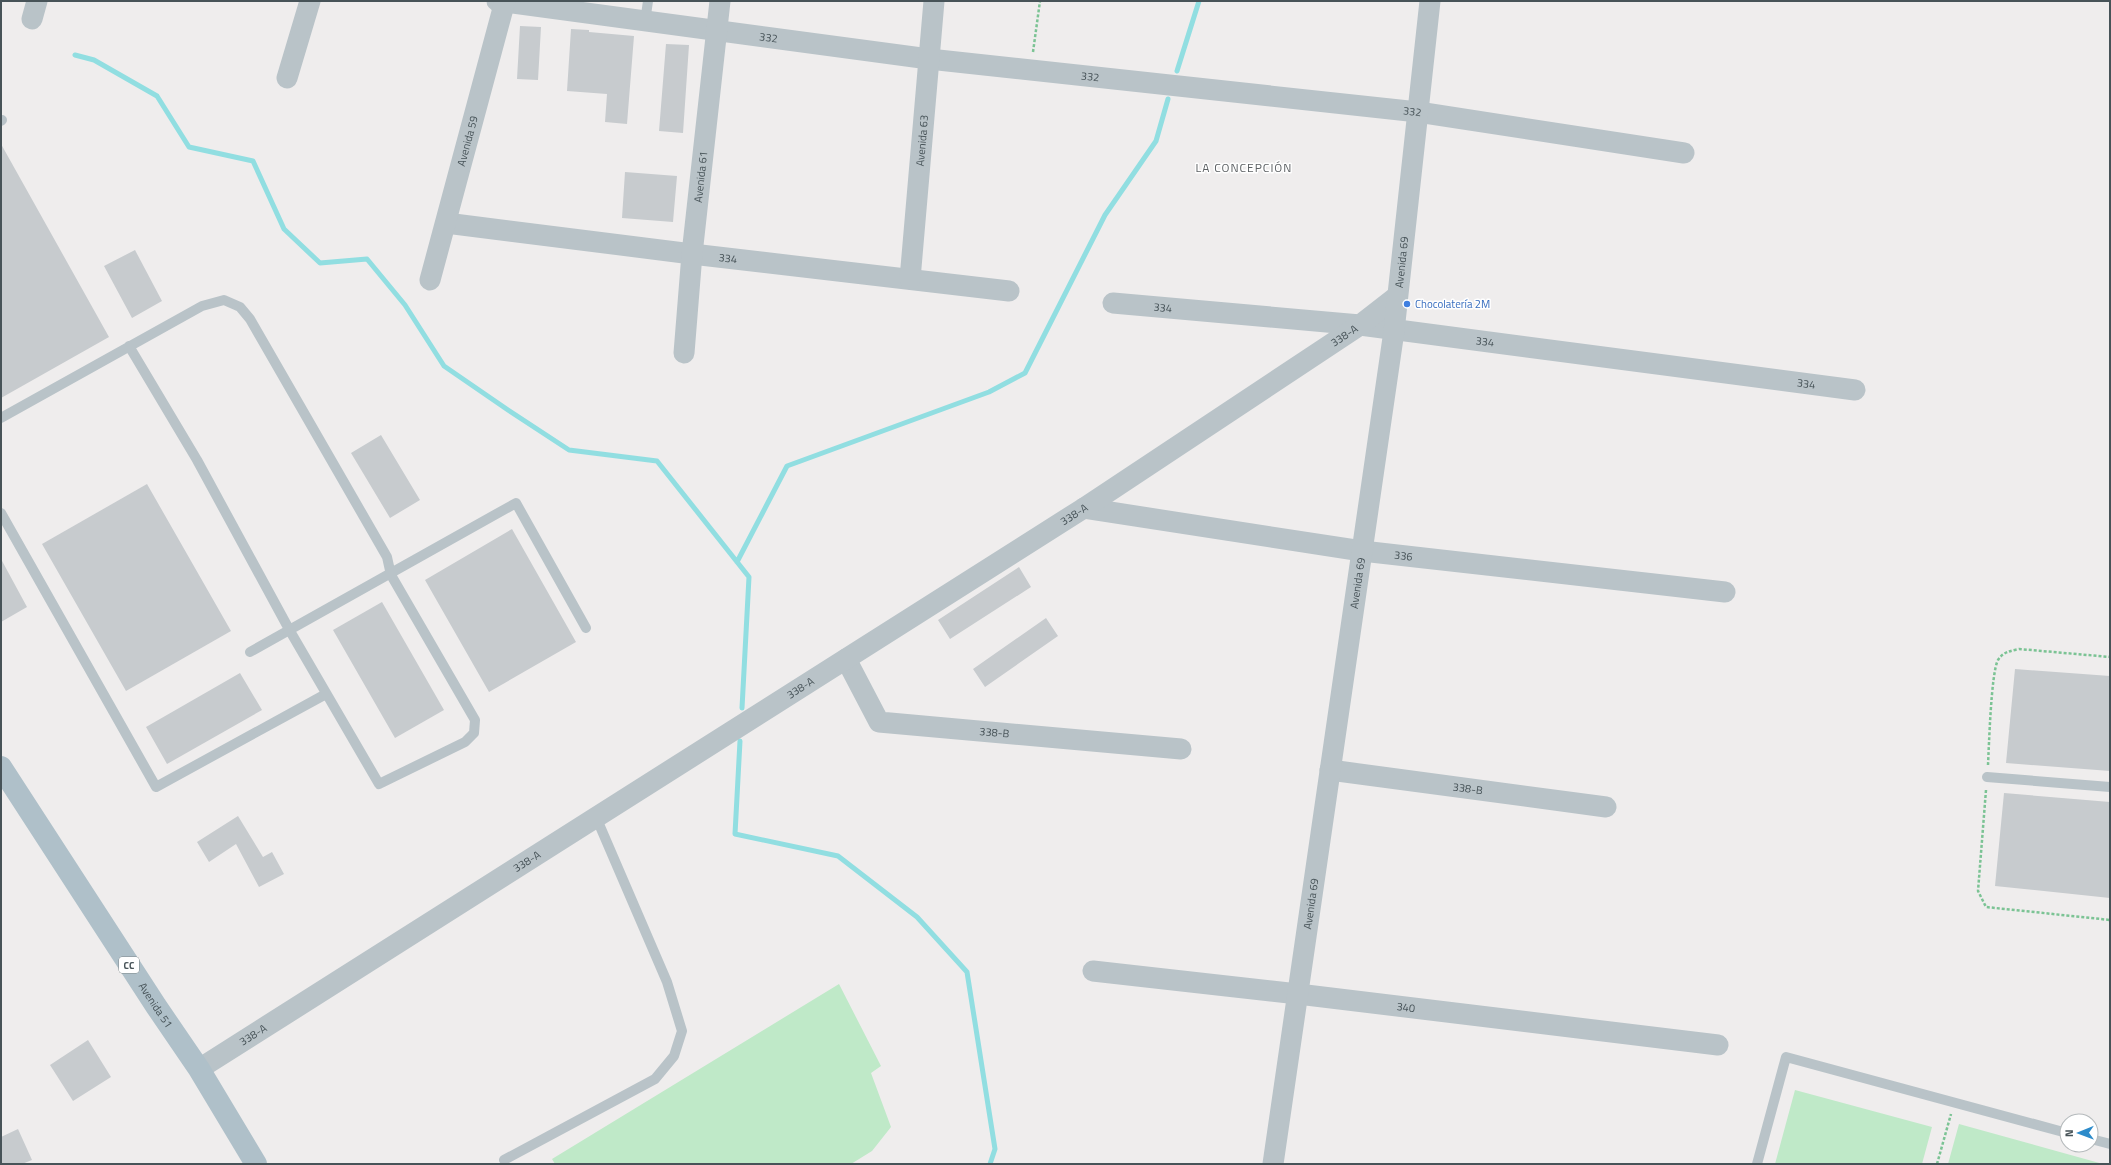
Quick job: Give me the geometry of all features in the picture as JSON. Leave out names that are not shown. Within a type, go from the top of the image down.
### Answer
[{"type":"main road","name":"Avenida 51","points":[[2,768],[156,1006],[199,1068],[256,1164]]},
{"type":"street","points":[[287,78],[310,1]]},
{"type":"street","name":"Avenida 61","points":[[684,353],[692,254],[720,1]]},
{"type":"street","name":"Avenida 63","points":[[910,279],[934,1]]},
{"type":"street","name":"Avenida 69","points":[[1273,1164],[1394,330],[1396,297],[1430,1]]},
{"type":"street","name":"332","points":[[502,2],[930,59],[1418,112],[1684,153]]},
{"type":"street","name":"Avenida 59","points":[[430,280],[502,2]]},
{"type":"street","name":"334","points":[[446,223],[692,254],[1010,291]]},
{"type":"street","name":"338-A","points":[[199,1068],[1084,508],[1360,325],[1396,297]]},
{"type":"street","name":"334","points":[[1113,303],[1360,325],[1855,390]]},
{"type":"street","name":"336","points":[[1084,508],[1362,551],[1725,592]]},
{"type":"street","name":"338-B","points":[[846,659],[879,722],[1181,749]]},
{"type":"street","name":"338-B","points":[[1330,770],[1606,807]]},
{"type":"street","name":"340","points":[[1093,971],[1298,994],[1718,1045]]},
{"type":"lane","points":[[645,22],[648,1]]},
{"type":"lane","points":[[1,418],[129,346],[202,306],[224,300],[240,307],[254,326],[387,557],[391,575],[475,720],[474,733],[465,742],[379,784],[290,631],[198,460],[129,346]]},
{"type":"lane","points":[[250,652],[391,575],[516,503],[586,628]]},
{"type":"lane","points":[[1,513],[156,787],[326,694]]},
{"type":"lane","points":[[1987,777],[2110,787]]},
{"type":"lane","points":[[504,1160],[655,1079],[674,1056],[682,1031],[667,982],[596,817]]},
{"type":"lane","points":[[1757,1164],[1786,1057],[2059,1131]]},
{"type":"lane","points":[[2099,1141],[2110,1144]]},
{"type":"path","points":[[1031,70],[1040,1]]},
{"type":"path","points":[[2110,657],[2019,649],[2005,652],[1998,661],[1994,681],[1978,891],[1986,908],[2110,920]]},
{"type":"path","points":[[1937,1164],[1954,1102]]},
{"type":"green space","points":[[839,984],[881,1066],[871,1073],[891,1127],[872,1151],[851,1164],[555,1164],[552,1159]]},
{"type":"green space","points":[[1795,1090],[1932,1127],[1922,1164],[1775,1164]]},
{"type":"green space","points":[[1959,1124],[2103,1164],[1948,1164]]},
{"type":"building","points":[[520,26],[541,27],[538,80],[517,79]]},
{"type":"building","points":[[571,29],[634,36],[627,124],[605,122],[607,94],[567,91]]},
{"type":"building","points":[[666,44],[689,45],[683,133],[659,131]]},
{"type":"building","points":[[1,144],[109,337],[1,398]]},
{"type":"building","points":[[625,172],[677,176],[673,222],[622,218]]},
{"type":"building","points":[[135,250],[162,301],[132,318],[104,266]]},
{"type":"building","points":[[381,435],[420,500],[390,518],[351,453]]},
{"type":"building","points":[[147,484],[231,631],[126,691],[42,544]]},
{"type":"building","points":[[512,529],[576,642],[489,692],[425,580]]},
{"type":"building","points":[[1,559],[27,607],[1,622]]},
{"type":"building","points":[[1019,567],[1031,587],[950,639],[938,620]]},
{"type":"building","points":[[382,602],[444,710],[395,738],[333,630]]},
{"type":"building","points":[[1046,618],[1058,636],[985,687],[973,669]]},
{"type":"building","points":[[2015,669],[2110,676],[2110,771],[2006,763]]},
{"type":"building","points":[[240,673],[262,710],[167,764],[146,727]]},
{"type":"building","points":[[2004,793],[2110,802],[2110,898],[1995,886]]},
{"type":"building","points":[[238,816],[263,857],[272,852],[284,874],[259,887],[236,844],[209,862],[197,842]]},
{"type":"building","points":[[88,1040],[111,1077],[73,1101],[50,1065]]},
{"type":"building","points":[[18,1129],[32,1160],[22,1164],[1,1164],[1,1137]]},
{"type":"waterway","points":[[1177,71],[1199,1]]},
{"type":"waterway","points":[[75,55],[94,60],[157,96],[189,147],[253,161],[284,229],[320,263],[367,259],[405,305],[444,366],[569,450],[657,461],[749,577],[742,708]]},
{"type":"waterway","points":[[737,562],[787,466],[989,392],[1025,373],[1105,215],[1156,141],[1168,99]]},
{"type":"waterway","points":[[740,741],[735,834],[838,856],[917,917],[967,972],[995,1149],[990,1164]]},
{"type":"place","name":"Chocolatería 2M","points":[[1407,304]]},
{"type":"district","name":"LA CONCEPCIÓN","points":[[1244,167]]}]
